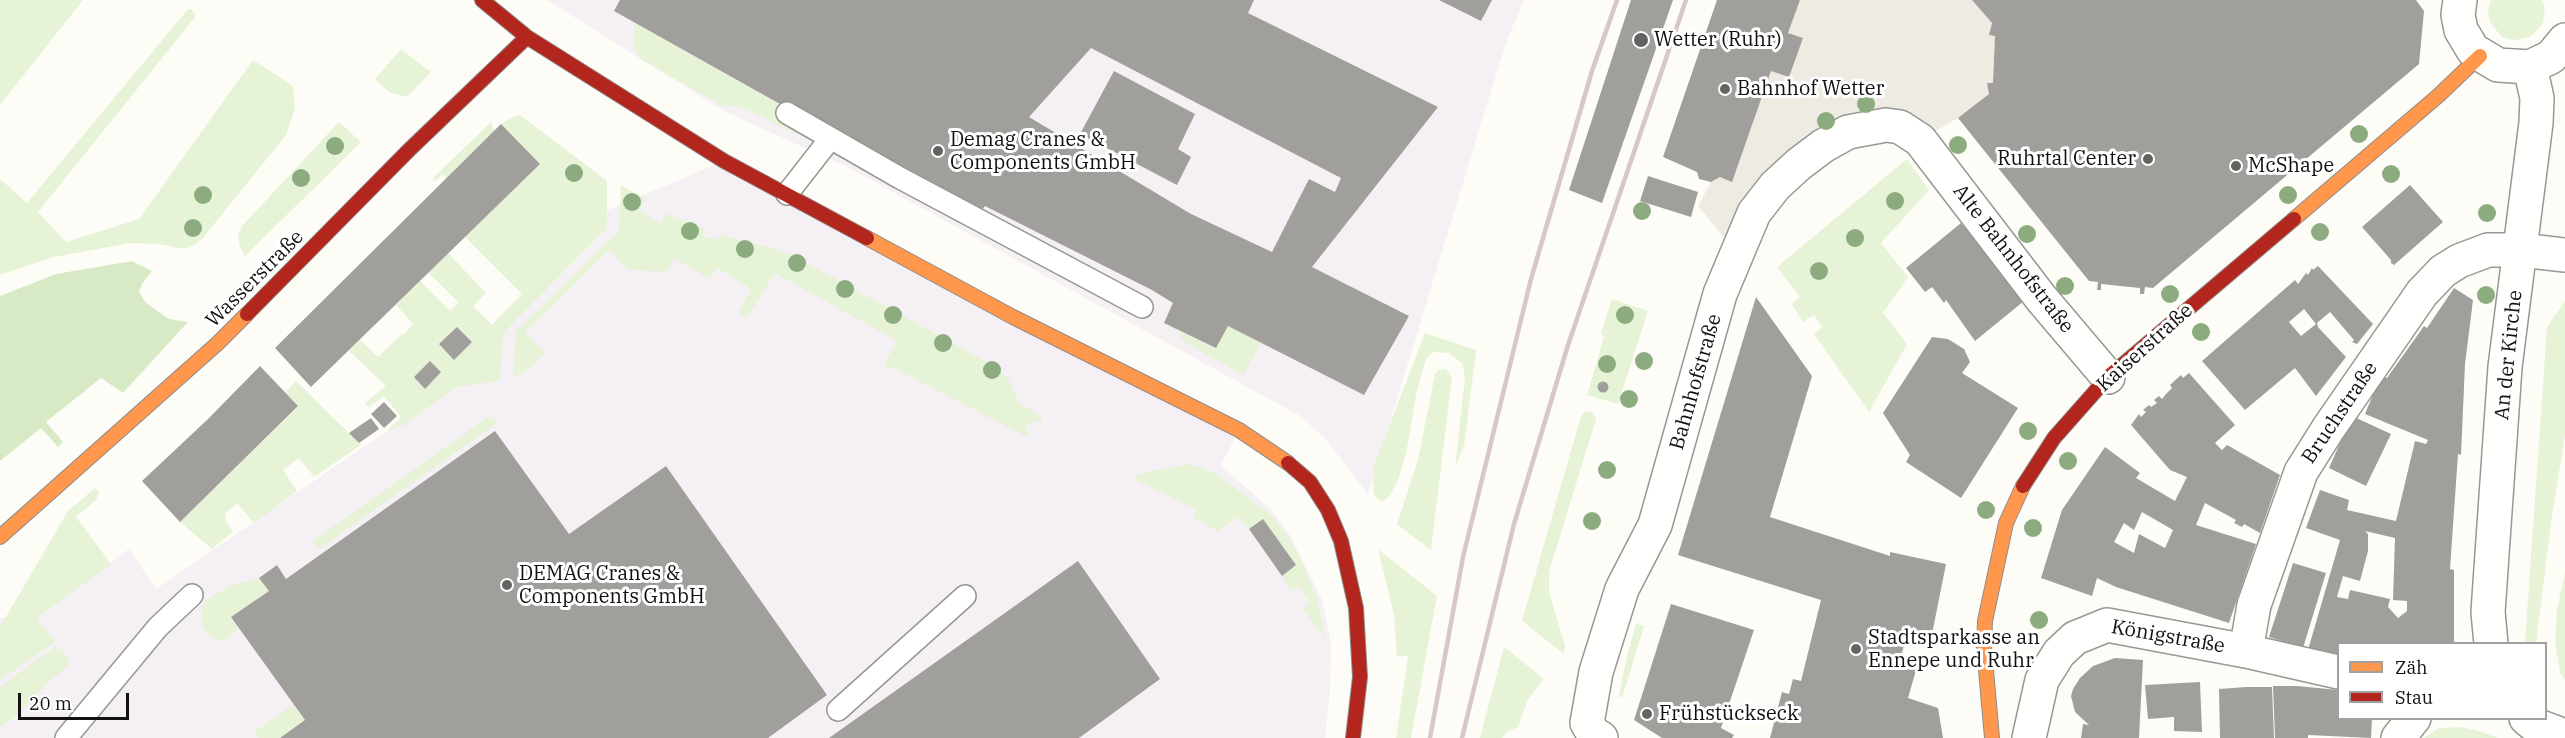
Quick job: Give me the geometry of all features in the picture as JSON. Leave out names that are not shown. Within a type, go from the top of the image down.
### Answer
[{"type":"street","points":[[482,0],[527,37],[724,161],[1013,317],[1239,430],[1276,453],[1310,482],[1328,510],[1341,541],[1356,608],[1360,677],[1353,738]]},
{"type":"street","points":[[2460,0],[2458,15],[2461,30],[2473,50],[2498,66],[2530,67],[2551,57],[2565,40]]},
{"type":"street","name":"Wasserstraße","points":[[0,537],[218,343],[409,150],[527,37]]},
{"type":"street","name":"Kaiserstraße","points":[[1992,738],[1984,647],[1985,621],[2006,523],[2025,483],[2054,438],[2108,377],[2438,96],[2480,56]]},
{"type":"street","name":"An der Kirche","points":[[2491,642],[2488,612],[2505,367],[2536,123],[2537,98],[2530,67]]},
{"type":"street","name":"Bahnhofstraße","points":[[1601,738],[1593,734],[1587,723],[1596,672],[1622,589],[1655,525],[1720,294],[1754,213],[1775,186],[1798,164],[1848,132],[1868,126],[1886,125],[1900,127],[1920,140]]},
{"type":"street","name":"Alte Bahnhofstraße","points":[[1920,140],[2041,298],[2108,377]]},
{"type":"street","name":"Bruchstraße","points":[[2246,651],[2254,605],[2301,472],[2422,293],[2443,271],[2459,261],[2488,250],[2521,250],[2565,255]]},
{"type":"street","name":"Königstraße","points":[[2029,738],[2042,680],[2059,653],[2075,639],[2094,628],[2107,625],[2246,651],[2337,672]]},
{"type":"street","points":[[2398,738],[2412,720]]},
{"type":"street","points":[[2528,720],[2565,736]]},
{"type":"lane","points":[[787,113],[830,139],[1142,307]]},
{"type":"lane","points":[[787,194],[830,139]]},
{"type":"lane","points":[[66,738],[158,627],[192,595]]},
{"type":"lane","points":[[838,710],[965,596]]},
{"type":"shaded area","name":"DEMAG Cranes & Components GmbH","points":[[547,0],[1524,0],[1506,42],[1368,494],[1324,437],[1300,416],[851,169],[724,111]]},
{"type":"shaded area","points":[[1800,0],[1972,0],[1992,23],[1989,35],[1995,36],[1993,83],[1987,83],[1989,94],[1963,115],[1920,140],[1900,127],[1823,146],[1737,253],[1698,206],[1711,182],[1720,177],[1732,181],[1771,71],[1795,57],[1803,38],[1788,33]]},
{"type":"shaded area","points":[[724,161],[1239,430],[1221,465],[1271,510],[1289,534],[1322,600],[1331,643],[1330,692],[1325,738],[0,738],[0,618],[37,618],[129,549],[156,589],[387,431],[596,215]]},
{"type":"green space","points":[[0,0],[83,0],[0,105]]},
{"type":"green space","points":[[2491,0],[2542,0],[2545,8],[2543,23],[2531,36],[2517,40],[2501,36],[2490,22],[2488,11]]},
{"type":"green space","points":[[188,9],[191,9],[196,16],[38,212],[66,242],[139,219],[253,60],[293,86],[295,108],[286,135],[202,239],[194,245],[185,249],[158,244],[130,243],[54,257],[0,275],[0,179],[27,203]]},
{"type":"green space","points":[[635,23],[781,105],[813,135],[810,140],[740,107],[723,106],[642,60],[633,47]]},
{"type":"green space","points":[[401,49],[431,72],[407,97],[389,92],[375,79]]},
{"type":"green space","points":[[520,115],[607,181],[607,228],[504,332],[499,381],[456,387],[404,425],[387,431],[401,417],[384,396],[369,407],[365,403],[386,386],[349,351],[360,340],[378,357],[403,335],[413,324],[396,305],[420,281],[450,311],[458,302],[428,272],[448,253],[486,293],[473,306],[492,325],[522,294],[465,237],[540,164],[501,124]]},
{"type":"green space","points":[[339,122],[361,142],[245,256],[240,247],[238,235],[243,225]]},
{"type":"green space","points":[[491,122],[494,131],[446,178],[442,174],[436,181],[433,178]]},
{"type":"green space","points":[[1907,159],[1929,190],[1881,243],[1908,277],[1883,313],[1907,344],[1869,412],[1814,334],[1822,327],[1814,315],[1803,322],[1792,304],[1800,297],[1777,267]]},
{"type":"green space","points":[[621,185],[645,199],[639,210],[660,223],[667,214],[703,228],[703,236],[717,240],[721,235],[779,250],[994,366],[1008,379],[1020,404],[1041,416],[1041,422],[1036,421],[1025,427],[1029,438],[892,367],[887,368],[884,365],[897,341],[775,273],[747,318],[738,313],[751,289],[717,268],[710,279],[674,258],[667,272],[628,270],[609,250],[525,332],[545,353],[529,369],[513,377],[516,328],[520,328],[619,231]]},
{"type":"green space","points":[[132,261],[152,271],[139,292],[146,303],[169,319],[188,322],[123,393],[101,378],[46,422],[63,442],[58,447],[41,428],[0,461],[0,296],[56,274]]},
{"type":"green space","points":[[1612,299],[1648,311],[1618,404],[1587,395],[1604,337],[1601,333]]},
{"type":"green space","points":[[2565,301],[2565,435],[2552,515],[2536,642],[2525,642],[2547,327]]},
{"type":"green space","points":[[1228,326],[1261,343],[1243,375],[1185,343],[1180,336],[1180,330],[1215,348]]},
{"type":"green space","points":[[1425,333],[1476,350],[1464,446],[1455,467],[1465,377],[1462,363],[1449,353],[1433,352],[1426,359],[1416,395],[1406,454],[1398,480],[1390,495],[1382,502],[1374,496],[1373,468]]},
{"type":"green space","points":[[1446,369],[1452,377],[1431,550],[1397,524],[1418,460],[1435,374],[1438,370]]},
{"type":"green space","points":[[296,381],[361,445],[314,477],[299,458],[283,470],[297,491],[254,523],[237,503],[225,514],[226,521],[233,532],[212,549],[180,522],[298,407],[285,392]]},
{"type":"green space","points":[[1586,411],[1592,412],[1596,419],[1549,572],[1549,592],[1565,646],[1564,654],[1522,621],[1581,416]]},
{"type":"green space","points":[[487,418],[493,418],[497,423],[319,549],[313,541]]},
{"type":"green space","points":[[1187,464],[1201,467],[1218,475],[1270,514],[1289,538],[1302,562],[1317,598],[1325,638],[1303,609],[1310,603],[1299,586],[1290,591],[1282,576],[1296,565],[1264,520],[1249,529],[1238,517],[1217,531],[1193,517],[1197,509],[1133,479],[1139,474]]},
{"type":"green space","points":[[95,488],[99,492],[96,500],[76,517],[111,564],[37,618],[55,642],[0,680],[0,627],[68,511]]},
{"type":"green space","points":[[1378,549],[1437,596],[1411,738],[1396,738],[1408,656],[1397,656],[1394,615]]},
{"type":"green space","points":[[2565,573],[2565,680],[2560,673],[2555,641],[2557,609]]},
{"type":"green space","points":[[259,578],[269,591],[232,617],[239,629],[227,639],[216,640],[207,633],[202,624],[201,608],[206,600],[228,587]]},
{"type":"green space","points":[[1636,624],[1644,626],[1622,698],[1619,696]]},
{"type":"green space","points":[[56,646],[59,650],[62,649],[68,658],[68,665],[37,693],[18,715],[0,727],[0,687]]},
{"type":"green space","points":[[1504,647],[1544,679],[1528,699],[1518,727],[1507,732],[1502,738],[1480,738]]},
{"type":"green space","points":[[293,705],[305,720],[280,738],[258,738],[254,732]]},
{"type":"green space","points":[[2460,727],[2498,738],[2424,738],[2439,728]]},
{"type":"building","name":"Demag Cranes & Components GmbH","points":[[620,0],[1254,0],[1248,13],[1438,107],[1312,267],[1409,316],[1364,395],[1228,326],[1216,348],[1164,323],[1173,303],[1152,290],[985,206],[978,215],[614,11]],"holes":[[[1091,48],[1341,178],[1335,192],[1309,179],[1272,252],[1191,214],[1029,117]]]},
{"type":"building","points":[[1439,0],[1492,0],[1481,21]]},
{"type":"building","points":[[1631,0],[1673,0],[1602,203],[1569,190]]},
{"type":"building","name":"Bahnhof Wetter","points":[[1717,0],[1800,0],[1788,33],[1803,38],[1789,77],[1771,71],[1732,182],[1720,177],[1711,182],[1699,179],[1697,172],[1663,157]]},
{"type":"building","name":"Ruhrtal Center","points":[[1972,0],[2416,0],[2424,11],[2419,64],[2153,288],[2145,287],[2144,294],[2140,294],[2140,288],[2101,284],[2101,290],[2097,290],[2098,282],[2089,281],[1958,118],[1989,94],[1987,83],[1993,83],[1995,36],[1989,35],[1992,23]]},
{"type":"building","points":[[1114,71],[1195,114],[1178,149],[1191,157],[1177,185],[1080,134]]},
{"type":"building","points":[[501,124],[540,164],[311,387],[275,348]]},
{"type":"building","points":[[1648,176],[1698,192],[1691,217],[1640,201]]},
{"type":"building","points":[[2410,185],[2443,222],[2394,265],[2362,227]]},
{"type":"building","points":[[1961,223],[2024,301],[1975,341],[1946,300],[1944,303],[1932,287],[1925,292],[1906,268]]},
{"type":"building","points":[[2318,266],[2373,324],[2357,344],[2352,342],[2354,340],[2330,312],[2317,323],[2318,327],[2346,357],[2316,396],[2295,368],[2245,410],[2202,361],[2295,280],[2298,284],[2306,273],[2308,275],[2312,268],[2313,270]],"holes":[[[2304,309],[2316,324],[2301,336],[2289,322]]]},
{"type":"building","points":[[2454,288],[2473,300],[2465,364],[2461,455],[2458,454],[2450,569],[2454,570],[2454,642],[2337,642],[2337,656],[2308,650],[2340,540],[2306,528],[2320,490],[2349,500],[2347,510],[2396,521],[2415,441],[2426,444],[2428,440],[2365,414],[2381,375],[2387,378],[2424,326],[2427,328]],"holes":[[[2365,531],[2395,538],[2393,600],[2407,601],[2407,611],[2398,618],[2388,607],[2390,599],[2350,590],[2348,599],[2337,597],[2343,576],[2360,581],[2368,551],[2368,534]]]},
{"type":"building","points":[[1756,297],[1812,376],[1770,517],[1890,556],[1890,552],[1946,564],[1931,639],[1907,634],[1899,664],[1917,667],[1908,698],[1938,708],[1943,738],[1770,738],[1782,692],[1789,694],[1793,679],[1801,681],[1821,600],[1678,555]]},
{"type":"building","points":[[457,327],[472,342],[454,360],[439,344]]},
{"type":"building","points":[[1932,337],[1948,339],[1964,349],[1970,362],[1962,373],[2018,408],[1961,498],[1906,462],[1910,455],[1883,413]]},
{"type":"building","points":[[430,361],[441,372],[425,389],[414,377]]},
{"type":"building","points":[[260,366],[298,406],[180,522],[142,481]]},
{"type":"building","points":[[2189,373],[2235,425],[2215,443],[2222,450],[2227,445],[2280,475],[2260,533],[2244,524],[2242,527],[2234,523],[2236,520],[2205,503],[2196,525],[2256,544],[2229,623],[2116,587],[2097,578],[2092,596],[2041,578],[2062,510],[2105,447],[2140,473],[2136,478],[2175,501],[2187,477],[2170,470],[2131,425],[2139,414],[2141,417],[2146,412],[2143,410],[2157,403],[2154,400],[2159,396],[2162,399],[2172,388],[2170,385],[2181,375],[2183,378]],"holes":[[[2142,512],[2173,530],[2165,548],[2139,534],[2134,553],[2114,542],[2124,523],[2134,530]]]},
{"type":"building","points":[[1603,381],[1609,387],[1603,393],[1597,387]]},
{"type":"building","points":[[384,402],[397,416],[384,428],[371,414]]},
{"type":"building","points":[[2352,416],[2391,434],[2366,486],[2329,468]]},
{"type":"building","points":[[371,418],[379,429],[359,443],[349,433]]},
{"type":"building","name":"DEMAG Cranes & Components GmbH","points":[[495,431],[569,534],[666,466],[827,695],[768,738],[280,738],[305,720],[231,617],[269,591],[259,578],[277,565],[286,579]]},
{"type":"building","points":[[1263,519],[1296,565],[1282,576],[1249,529]]},
{"type":"building","points":[[1078,561],[1160,679],[1079,738],[829,738]]},
{"type":"building","points":[[2293,563],[2326,573],[2303,648],[2269,637]]},
{"type":"building","points":[[1671,604],[1754,630],[1721,728],[1734,735],[1732,738],[1662,738],[1634,720]]},
{"type":"building","points":[[2115,658],[2143,660],[2139,738],[2081,738],[2083,724],[2089,725],[2075,712],[2071,696],[2073,689],[2080,678],[2093,666]]},
{"type":"building","points":[[2200,682],[2202,732],[2174,731],[2174,717],[2148,719],[2145,685]]},
{"type":"building","points":[[2273,686],[2337,690],[2337,720],[2372,720],[2371,738],[2308,735],[2308,738],[2275,738]]},
{"type":"building","points":[[2272,687],[2274,738],[2220,738],[2219,689]]},
{"type":"railway","points":[[1430,738],[1463,557],[1531,279],[1592,71],[1617,0]]},
{"type":"railway","points":[[1462,738],[1514,524],[1568,345],[1686,0]]},
{"type":"traffic: slow","points":[[2294,219],[2438,96],[2480,56]]},
{"type":"traffic: slow","points":[[867,238],[1013,317],[1239,430],[1288,463]]},
{"type":"traffic: slow","points":[[0,537],[218,343],[247,314]]},
{"type":"traffic: slow","points":[[1992,738],[1984,647],[1985,621],[2006,523],[2023,486]]},
{"type":"traffic: jam","points":[[482,0],[527,37],[724,161],[867,238]]},
{"type":"traffic: jam","points":[[247,314],[409,150],[527,37]]},
{"type":"traffic: jam","points":[[2023,486],[2054,438],[2108,377],[2294,219]]},
{"type":"traffic: jam","points":[[1288,463],[1310,482],[1328,510],[1341,541],[1356,608],[1360,677],[1353,738]]},
{"type":"place","name":"Wetter (Ruhr)","points":[[1641,40]]},
{"type":"place","name":"Bahnhof Wetter","points":[[1725,89]]},
{"type":"place","name":"Demag Cranes & Components GmbH","points":[[938,151]]},
{"type":"place","name":"Ruhrtal Center","points":[[2148,159]]},
{"type":"place","name":"McShape","points":[[2236,166]]},
{"type":"place","name":"DEMAG Cranes & Components GmbH","points":[[507,585]]},
{"type":"place","name":"Stadtsparkasse an Ennepe und Ruhr","points":[[1856,649]]},
{"type":"place","name":"Frühstückseck","points":[[1647,714]]}]
